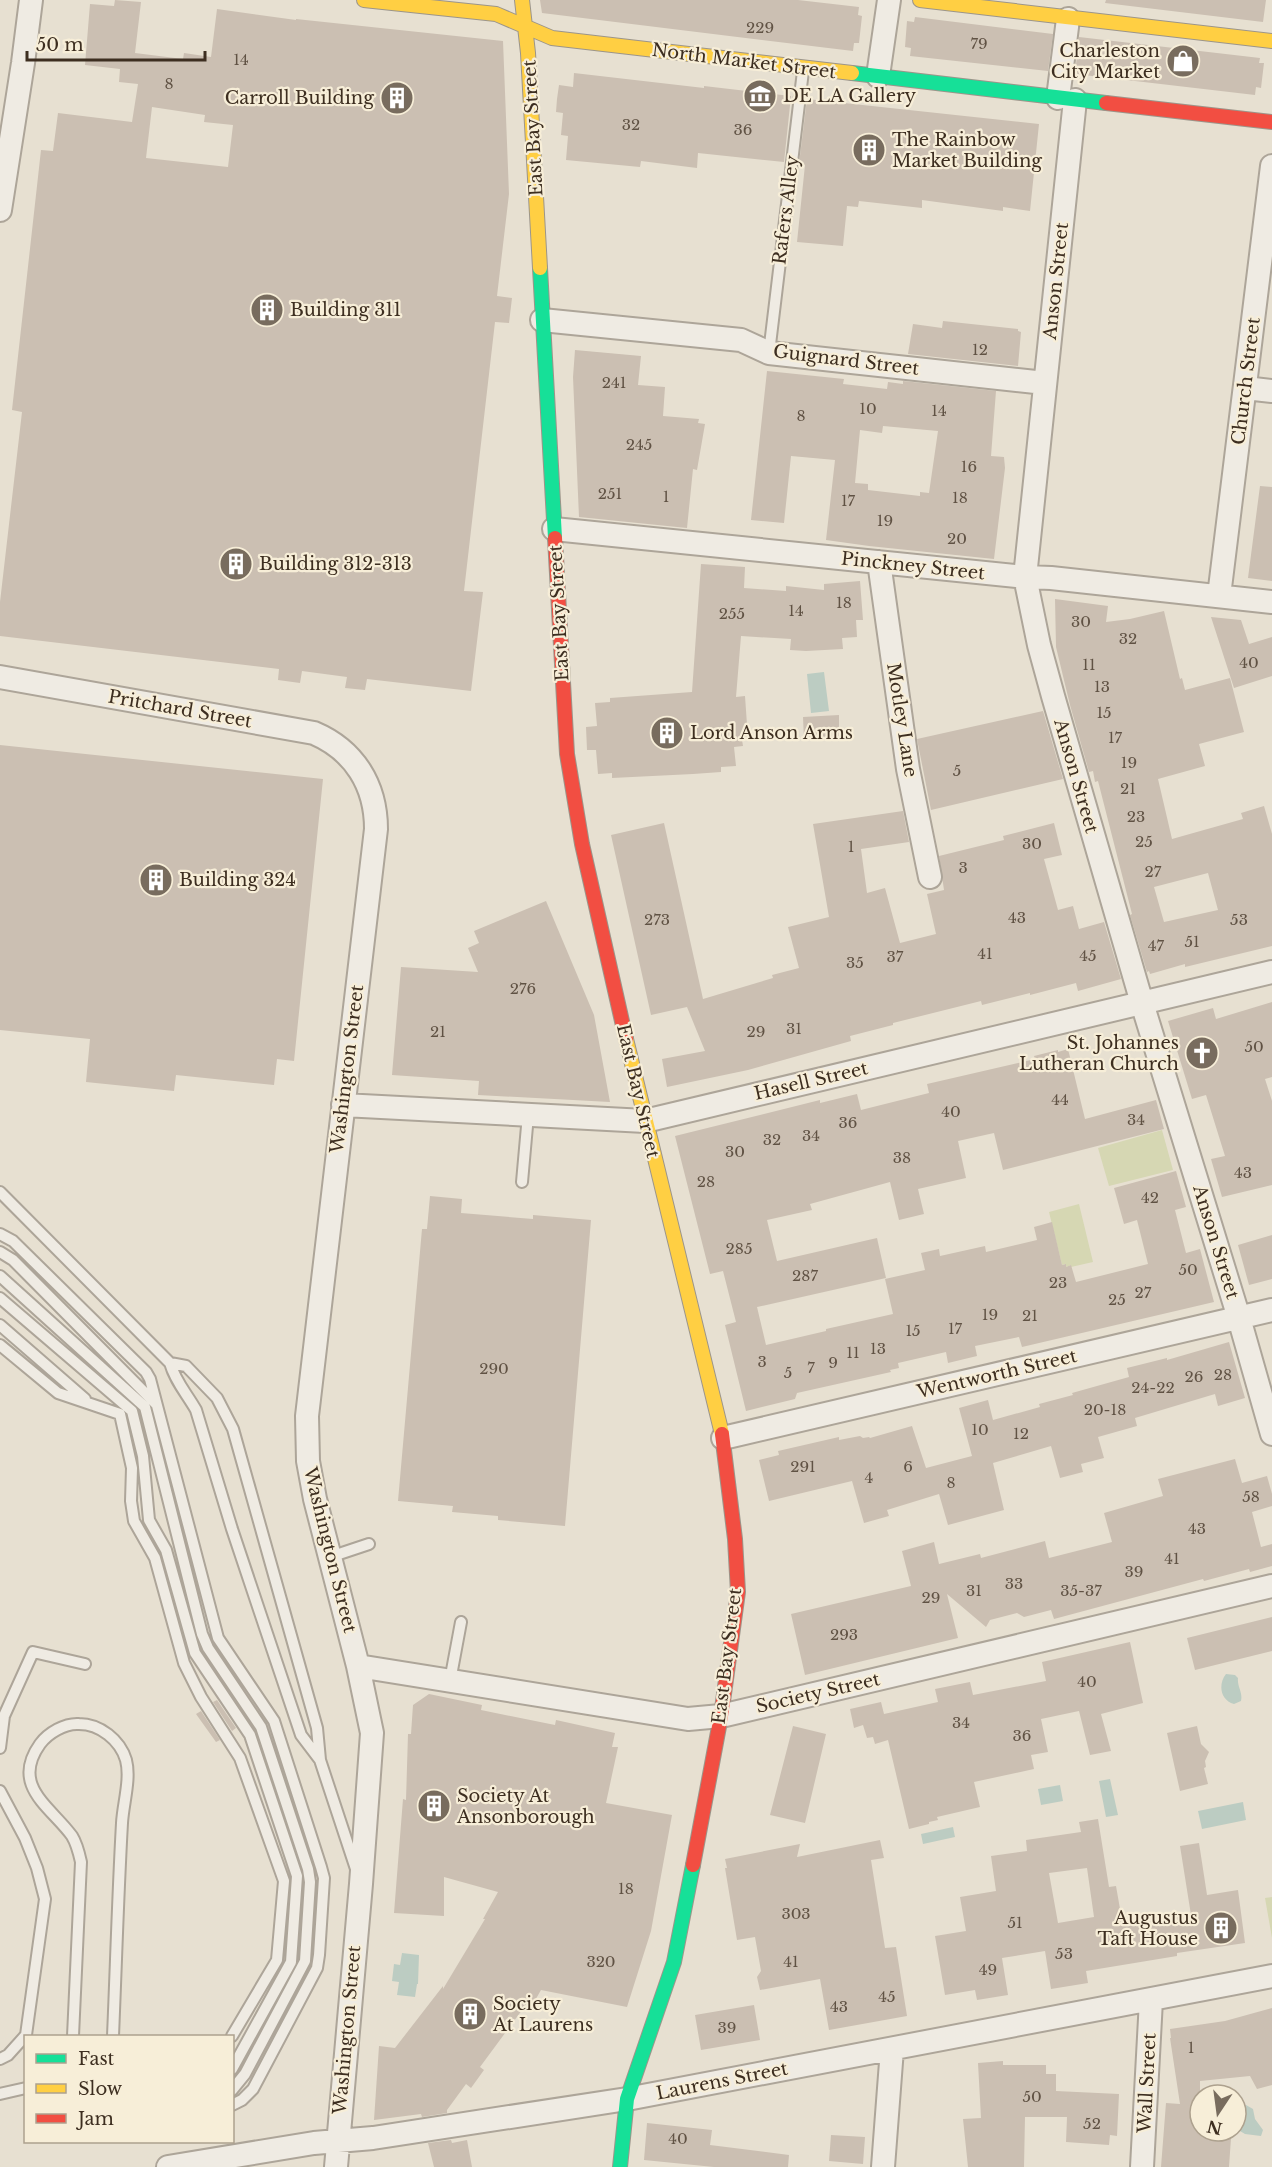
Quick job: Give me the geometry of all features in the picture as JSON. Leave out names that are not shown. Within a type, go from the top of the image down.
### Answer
[{"type":"street","points":[[0,210],[20,89],[31,0]]},
{"type":"street","name":"North Market Street","points":[[364,0],[496,14],[552,38],[1272,122]]},
{"type":"street","name":"East Bay Street","points":[[522,0],[526,27],[567,754],[582,844],[645,1121],[723,1438],[735,1539],[738,1592],[721,1716],[674,1962],[627,2099],[620,2167]]},
{"type":"street","points":[[878,76],[889,0]]},
{"type":"street","points":[[920,0],[1272,41]]},
{"type":"street","name":"Anson Street","points":[[1068,19],[1067,99],[1045,383],[1025,577],[1039,645],[1142,1003],[1239,1318],[1272,1434]]},
{"type":"street","name":"Church Street","points":[[1219,596],[1272,166]]},
{"type":"street","name":"Guignard Street","points":[[542,320],[741,340],[769,352],[1045,383]]},
{"type":"street","points":[[1245,388],[1272,391]]},
{"type":"street","name":"Pinckney Street","points":[[554,529],[1272,602]]},
{"type":"street","name":"Motley Lane","points":[[879,562],[908,769],[930,877]]},
{"type":"street","name":"Pritchard Street","points":[[0,677],[314,733],[329,739],[351,759]]},
{"type":"street","name":"Washington Street","points":[[336,2167],[372,1733],[358,1666],[315,1499],[308,1461],[307,1416],[376,829],[376,813],[369,784],[351,759]]},
{"type":"street","name":"Hasell Street","points":[[343,1105],[645,1121],[1272,972]]},
{"type":"street","name":"Wentworth Street","points":[[723,1438],[1272,1310]]},
{"type":"street","name":"Society Street","points":[[358,1666],[688,1719],[721,1716],[1272,1586]]},
{"type":"street","name":"Laurens Street","points":[[168,2167],[248,2161],[314,2143],[373,2138],[627,2099],[1272,1976]]},
{"type":"street","name":"Wall Street","points":[[1142,2167],[1151,2000]]},
{"type":"street","points":[[883,2167],[891,2049]]},
{"type":"lane","name":"Rafers Alley","points":[[769,352],[803,68]]},
{"type":"lane","points":[[522,1182],[528,1115]]},
{"type":"lane","points":[[0,1192],[170,1363],[174,1377],[196,1410],[232,1529],[301,1735],[320,1760]]},
{"type":"lane","points":[[0,1234],[13,1241],[146,1371],[157,1404],[218,1638],[274,1721],[324,1878],[317,1968],[253,2089],[242,2100],[234,2104]]},
{"type":"lane","points":[[0,1252],[13,1260],[157,1404]]},
{"type":"lane","points":[[0,1276],[145,1407],[202,1634],[208,1648],[261,1727],[308,1869],[310,1882],[304,1960],[245,2074],[234,2088]]},
{"type":"lane","points":[[0,1298],[132,1411],[143,1456],[149,1520],[166,1550],[195,1653],[250,1735],[297,1876],[291,1962],[234,2064]]},
{"type":"lane","points":[[0,1325],[90,1404]]},
{"type":"lane","points":[[0,1345],[58,1392],[120,1414],[132,1468],[131,1501],[134,1521],[155,1558],[184,1663],[201,1697],[240,1758],[284,1881],[277,1960],[233,2035]]},
{"type":"lane","points":[[170,1363],[186,1366],[217,1398],[233,1429],[317,1728],[320,1760],[361,1884]]},
{"type":"lane","points":[[330,1557],[369,1544]]},
{"type":"lane","points":[[450,1681],[461,1622]]},
{"type":"lane","points":[[0,1748],[4,1716],[33,1652],[85,1664]]},
{"type":"lane","points":[[73,2035],[81,1862],[73,1838],[38,1799],[30,1774],[35,1750],[43,1739],[57,1730],[78,1724],[102,1730],[117,1743],[126,1762],[113,2035]]},
{"type":"lane","points":[[0,1791],[29,1848],[45,1899],[26,2035]]},
{"type":"lane","points":[[0,2059],[8,2055],[24,2037]]},
{"type":"lane","points":[[0,2094],[24,2088]]},
{"type":"green space","points":[[1162,1130],[1173,1170],[1109,1186],[1098,1148]]},
{"type":"green space","points":[[1079,1204],[1093,1262],[1066,1267],[1065,1264],[1062,1265],[1049,1212]]},
{"type":"green space","points":[[1272,1897],[1272,1938],[1265,1898]]},
{"type":"shaded area","points":[[824,672],[829,711],[811,713],[807,674]]},
{"type":"shaded area","points":[[1226,1674],[1235,1675],[1238,1678],[1241,1701],[1234,1704],[1223,1695],[1221,1687]]},
{"type":"shaded area","points":[[1110,1779],[1118,1815],[1106,1817],[1099,1781]]},
{"type":"shaded area","points":[[1060,1785],[1063,1801],[1041,1805],[1038,1789]]},
{"type":"shaded area","points":[[1243,1802],[1246,1820],[1202,1829],[1198,1811]]},
{"type":"shaded area","points":[[953,1827],[955,1837],[923,1844],[921,1834]]},
{"type":"shaded area","points":[[402,1953],[419,1955],[415,1997],[397,1995],[399,1982],[392,1981],[394,1964],[400,1965]]},
{"type":"shaded area","points":[[1248,2106],[1253,2109],[1255,2119],[1263,2130],[1261,2136],[1248,2134]]},
{"type":"building","points":[[115,0],[141,2],[135,53],[183,59],[184,53],[211,57],[217,9],[296,20],[503,41],[509,194],[497,296],[512,298],[509,323],[495,322],[464,591],[483,592],[471,691],[367,679],[365,690],[345,688],[347,677],[302,671],[300,683],[278,680],[279,669],[0,636],[0,602],[22,412],[12,410],[41,150],[53,151],[58,113],[132,122],[138,84],[119,82],[120,69],[85,65],[90,4],[114,6]],"holes":[[[152,107],[205,115],[204,122],[233,125],[228,167],[146,158]]]},
{"type":"building","points":[[540,0],[798,0],[859,7],[858,15],[862,16],[859,43],[854,43],[853,51],[542,13]]},
{"type":"building","points":[[1106,0],[1266,0],[1263,22],[1105,3]]},
{"type":"building","points":[[915,17],[1053,34],[1048,71],[910,56],[911,48],[905,47],[907,21],[914,22]]},
{"type":"building","points":[[1079,37],[1260,58],[1259,63],[1264,63],[1261,88],[1256,87],[1255,95],[1075,74]]},
{"type":"building","points":[[574,73],[791,96],[784,162],[698,153],[697,168],[641,161],[640,167],[566,160],[568,136],[561,135],[563,113],[556,112],[557,99],[559,85],[573,87]]},
{"type":"building","points":[[807,99],[1039,124],[1030,211],[1003,207],[1003,211],[922,200],[922,208],[859,201],[858,207],[847,206],[843,246],[797,242],[805,165],[799,164]]},
{"type":"building","points":[[943,321],[1018,329],[1021,332],[1018,366],[908,354],[913,324],[942,328]]},
{"type":"building","points":[[575,350],[641,356],[638,385],[665,387],[663,416],[699,419],[698,423],[705,424],[697,470],[693,469],[687,528],[579,517],[573,377]]},
{"type":"building","points":[[767,371],[844,379],[843,384],[887,389],[888,382],[903,384],[903,381],[996,391],[991,456],[1004,457],[1005,468],[994,559],[826,540],[835,460],[791,456],[784,523],[751,520]],"holes":[[[883,426],[938,431],[929,493],[920,492],[920,496],[868,490],[868,484],[855,483],[860,430],[882,433]]]},
{"type":"building","points":[[1260,486],[1272,487],[1272,581],[1248,578]]},
{"type":"building","points":[[701,564],[745,567],[744,588],[786,591],[786,586],[824,590],[824,584],[860,581],[863,620],[856,620],[857,637],[842,638],[843,649],[806,651],[790,650],[791,639],[741,636],[736,697],[745,696],[748,739],[742,740],[743,746],[734,747],[736,766],[721,767],[721,772],[693,774],[612,778],[612,773],[598,774],[596,750],[587,750],[586,727],[597,726],[595,703],[610,702],[610,698],[692,692]]},
{"type":"building","points":[[1055,599],[1108,606],[1106,622],[1164,611],[1180,679],[1182,678],[1185,690],[1230,678],[1244,732],[1199,744],[1205,766],[1158,779],[1172,839],[1243,819],[1241,813],[1264,806],[1272,834],[1272,946],[1185,967],[1185,964],[1150,974],[1149,971],[1147,972],[1130,915],[1132,914],[1098,781],[1095,782],[1093,771],[1089,772],[1056,647]],"holes":[[[1208,873],[1218,910],[1164,922],[1154,887]]]},
{"type":"building","points":[[1211,617],[1241,620],[1249,644],[1272,637],[1272,676],[1234,688]]},
{"type":"building","points":[[1043,711],[1063,779],[931,810],[917,739]]},
{"type":"building","points":[[839,715],[839,740],[804,740],[803,717]]},
{"type":"building","name":"Building 324","points":[[0,745],[323,779],[294,1061],[277,1059],[274,1085],[176,1075],[174,1091],[86,1082],[90,1039],[0,1030]]},
{"type":"building","points":[[903,811],[909,842],[861,849],[867,893],[885,888],[900,943],[936,934],[927,894],[944,890],[939,856],[1004,840],[1003,836],[1054,823],[1062,855],[1044,859],[1058,910],[1073,906],[1079,929],[1104,922],[1121,979],[1078,991],[1076,983],[982,1005],[981,1001],[893,1023],[893,1025],[850,1036],[851,1041],[748,1070],[667,1087],[662,1059],[705,1051],[687,1007],[651,1015],[611,835],[664,823],[703,999],[799,968],[788,927],[829,917],[813,824]]},
{"type":"building","points":[[546,901],[594,1015],[610,1102],[478,1095],[479,1081],[392,1075],[401,967],[478,972],[468,948],[479,943],[474,931]]},
{"type":"building","points":[[1272,1002],[1272,1077],[1265,1079],[1272,1101],[1272,1185],[1222,1197],[1211,1159],[1225,1156],[1206,1095],[1192,1099],[1168,1021],[1213,1008],[1216,1019]]},
{"type":"building","points":[[1068,1049],[1085,1119],[1156,1100],[1164,1129],[1003,1170],[994,1133],[958,1141],[966,1178],[918,1189],[924,1214],[899,1220],[890,1182],[810,1204],[812,1210],[767,1220],[777,1261],[877,1238],[886,1278],[757,1307],[766,1345],[893,1314],[885,1279],[925,1270],[921,1253],[939,1249],[940,1256],[985,1246],[986,1252],[1037,1240],[1034,1227],[1052,1222],[1062,1265],[1066,1264],[1066,1267],[1071,1265],[1076,1282],[1148,1264],[1137,1220],[1124,1224],[1114,1188],[1176,1171],[1186,1207],[1175,1210],[1186,1253],[1200,1249],[1214,1302],[1022,1347],[1019,1337],[975,1346],[977,1356],[948,1363],[946,1352],[898,1363],[899,1368],[890,1370],[891,1372],[797,1393],[795,1399],[746,1411],[725,1325],[736,1322],[723,1271],[710,1274],[675,1136],[820,1100],[820,1103],[857,1094],[861,1110],[929,1093],[927,1084]]},
{"type":"building","points":[[430,1196],[462,1199],[461,1213],[533,1219],[533,1215],[591,1220],[565,1526],[498,1520],[498,1516],[452,1512],[453,1506],[398,1501],[422,1229],[427,1229]]},
{"type":"building","points":[[1272,1235],[1272,1279],[1249,1285],[1238,1245]]},
{"type":"building","points":[[1229,1342],[1245,1398],[1218,1406],[1215,1394],[1135,1418],[1137,1426],[1098,1437],[1104,1458],[1081,1464],[1083,1472],[1060,1478],[1051,1446],[993,1463],[1004,1510],[948,1525],[939,1494],[887,1510],[889,1516],[864,1523],[852,1481],[769,1501],[759,1460],[779,1455],[778,1451],[839,1437],[839,1440],[860,1436],[870,1438],[912,1426],[926,1468],[972,1456],[959,1408],[988,1400],[993,1420],[1040,1407],[1039,1404],[1073,1395],[1072,1393],[1129,1377],[1127,1368],[1167,1358],[1167,1360]]},
{"type":"building","points":[[1235,1459],[1242,1483],[1267,1476],[1272,1494],[1272,1506],[1252,1512],[1261,1547],[1272,1544],[1272,1566],[1250,1572],[1249,1569],[1204,1581],[1203,1579],[1054,1619],[1051,1610],[1024,1617],[1017,1613],[990,1620],[986,1627],[947,1594],[958,1638],[805,1675],[791,1614],[911,1586],[902,1551],[934,1542],[939,1564],[980,1554],[981,1558],[1045,1541],[1049,1558],[1112,1542],[1104,1513],[1163,1496],[1158,1479]]},
{"type":"building","points":[[1272,1617],[1272,1651],[1195,1670],[1187,1638]]},
{"type":"building","points":[[1130,1642],[1143,1703],[1101,1714],[1111,1751],[1090,1755],[1079,1711],[1041,1719],[1048,1752],[1031,1755],[1034,1769],[974,1782],[980,1807],[937,1817],[938,1820],[929,1822],[929,1824],[909,1829],[888,1740],[875,1744],[873,1737],[867,1738],[863,1725],[854,1728],[850,1709],[881,1702],[884,1714],[938,1702],[935,1689],[970,1682],[973,1695],[1046,1681],[1042,1662]]},
{"type":"building","points":[[429,1694],[482,1705],[481,1710],[555,1725],[556,1720],[615,1733],[612,1747],[618,1747],[606,1803],[672,1815],[651,1931],[627,2007],[541,1990],[533,2004],[528,2002],[480,2067],[484,2070],[471,2088],[466,2084],[447,2113],[374,2120],[379,2046],[395,2048],[443,1986],[443,1989],[485,1919],[483,1919],[498,1892],[444,1877],[444,1916],[394,1913],[403,1799],[406,1800],[408,1734],[411,1734],[413,1705]]},
{"type":"building","points":[[217,1700],[236,1728],[232,1731],[213,1702]]},
{"type":"building","points":[[201,1711],[220,1740],[216,1742],[196,1714]]},
{"type":"building","points":[[793,1726],[826,1734],[805,1823],[770,1815]]},
{"type":"building","points":[[1197,1726],[1201,1744],[1209,1752],[1204,1768],[1208,1784],[1180,1791],[1167,1733]]},
{"type":"building","points":[[1098,1819],[1109,1887],[1116,1886],[1123,1926],[1191,1915],[1180,1846],[1199,1843],[1207,1895],[1238,1890],[1245,1943],[1177,1953],[1177,1956],[1086,1971],[1088,1983],[1051,1989],[1045,1951],[1002,1958],[1008,1995],[977,2000],[975,1990],[945,1995],[935,1936],[966,1931],[960,1897],[996,1891],[991,1856],[1027,1851],[1026,1840],[1081,1832],[1079,1822]],"holes":[[[1087,1868],[1094,1917],[1058,1923],[1049,1873]]]},
{"type":"building","points":[[880,1840],[884,1858],[871,1860],[885,1948],[896,1947],[907,2016],[829,2030],[820,1979],[760,1990],[757,1977],[761,1971],[755,1937],[737,1940],[725,1859],[800,1844],[797,1857]]},
{"type":"building","points":[[754,2005],[760,2040],[701,2050],[695,2015]]},
{"type":"building","points":[[1272,2008],[1272,2085],[1257,2089],[1250,2076],[1188,2083],[1188,2143],[1231,2143],[1229,2167],[1161,2167],[1166,2103],[1180,2104],[1170,2029],[1225,2021]]},
{"type":"building","points":[[1003,2061],[1003,2065],[1046,2065],[1046,2074],[1056,2074],[1056,2091],[1119,2094],[1117,2136],[1110,2135],[1109,2145],[1066,2142],[1067,2117],[1025,2117],[1024,2167],[968,2167],[963,2119],[981,2118],[978,2063]]},
{"type":"building","points":[[647,2123],[712,2130],[710,2145],[789,2155],[788,2167],[714,2167],[644,2160]]},
{"type":"building","points":[[831,2135],[865,2137],[863,2164],[829,2161]]},
{"type":"building","points":[[451,2140],[452,2143],[467,2140],[472,2167],[434,2167],[428,2143]]},
{"type":"traffic: fast","points":[[852,73],[1106,103]]},
{"type":"traffic: fast","points":[[540,268],[555,538]]},
{"type":"traffic: fast","points":[[620,2167],[627,2099],[674,1962],[693,1865]]},
{"type":"traffic: slow","points":[[364,0],[496,14],[552,38],[852,73]]},
{"type":"traffic: slow","points":[[522,0],[528,53],[540,268]]},
{"type":"traffic: slow","points":[[920,0],[1272,41]]},
{"type":"traffic: slow","points":[[626,1039],[722,1434]]},
{"type":"traffic: jam","points":[[1106,103],[1272,122]]},
{"type":"traffic: jam","points":[[555,538],[567,754],[582,844],[626,1039]]},
{"type":"traffic: jam","points":[[693,1865],[721,1716],[738,1592],[735,1539],[722,1434]]},
{"type":"place","name":"Charleston City Market","points":[[1183,61]]},
{"type":"place","name":"DE LA Gallery","points":[[760,96]]},
{"type":"place","name":"Carroll Building","points":[[397,98]]},
{"type":"place","name":"The Rainbow Market Building","points":[[869,150]]},
{"type":"place","name":"Building 311","points":[[267,310]]},
{"type":"place","name":"Building 312-313","points":[[236,564]]},
{"type":"place","name":"Lord Anson Arms","points":[[667,733]]},
{"type":"place","name":"Building 324","points":[[156,880]]},
{"type":"place","name":"St. Johannes Lutheran Church","points":[[1202,1053]]},
{"type":"place","name":"Society At Ansonborough","points":[[434,1806]]},
{"type":"place","name":"Augustus Taft House","points":[[1221,1928]]},
{"type":"place","name":"Society At Laurens","points":[[470,2014]]}]
